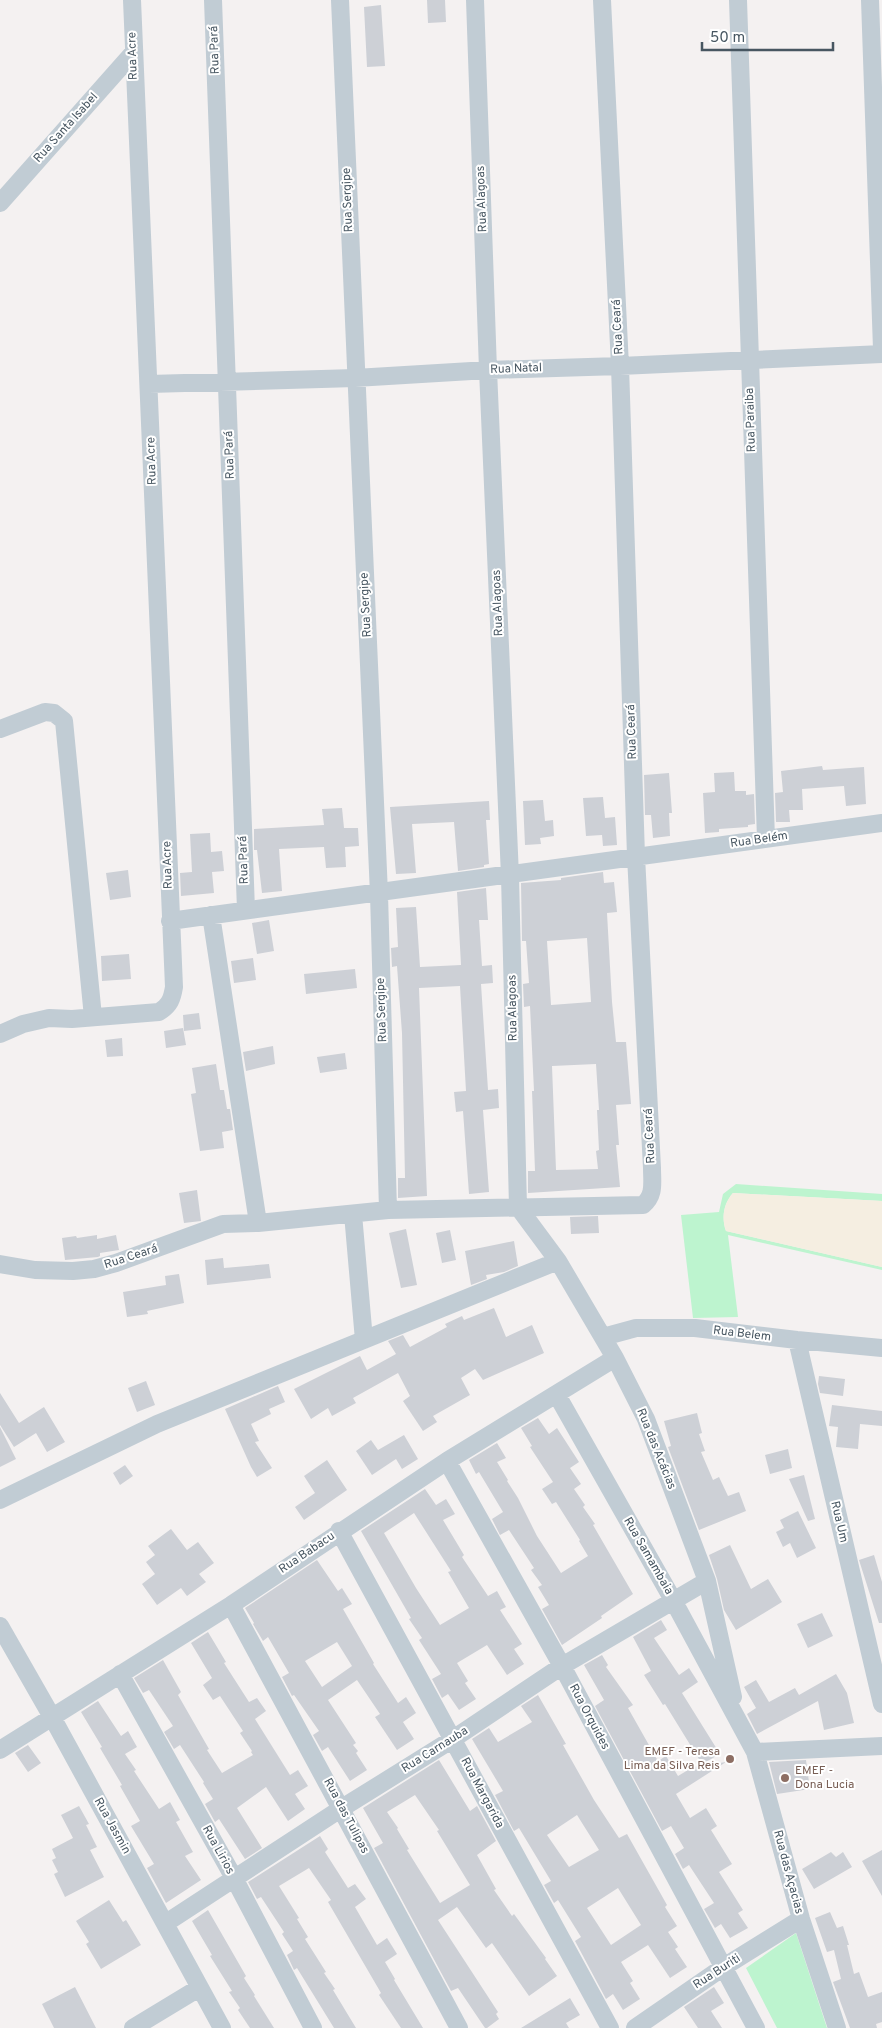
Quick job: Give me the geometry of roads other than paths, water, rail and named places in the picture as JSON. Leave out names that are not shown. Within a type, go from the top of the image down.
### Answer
[{"type":"street","name":"Rua Acre","points":[[0,1034],[23,1024],[49,1018],[159,1012],[168,1006],[174,987],[132,0]]},
{"type":"street","name":"Rua Pará","points":[[213,0],[246,910]]},
{"type":"street","name":"Rua Sergipe","points":[[340,0],[379,894],[388,1210]]},
{"type":"street","name":"Rua Alagoas","points":[[476,0],[488,370],[510,876],[518,1206]]},
{"type":"street","name":"Rua Ceará","points":[[0,1264],[35,1270],[73,1271],[94,1269],[116,1263],[223,1224],[258,1223],[388,1210],[643,1205],[650,1199],[652,1168],[636,856],[620,366],[602,0]]},
{"type":"street","name":"Rua Paraiba","points":[[738,0],[766,839]]},
{"type":"street","points":[[870,0],[882,350]]},
{"type":"street","name":"Rua Santa Isabel","points":[[0,203],[133,53]]},
{"type":"street","name":"Rua Natal","points":[[149,384],[355,378],[488,370],[882,354]]},
{"type":"street","points":[[0,729],[45,712],[54,713],[64,721],[93,1017]]},
{"type":"street","name":"Rua Belém","points":[[170,922],[882,823]]},
{"type":"street","points":[[211,915],[258,1223]]},
{"type":"street","name":"Rua das Acácias","points":[[518,1206],[558,1261],[615,1358],[646,1419],[707,1581],[738,1717]]},
{"type":"street","points":[[352,1214],[364,1340]]},
{"type":"street","points":[[0,1500],[157,1424],[558,1261]]},
{"type":"street","name":"Rua Belem","points":[[603,1337],[636,1328],[695,1328],[882,1348]]},
{"type":"street","name":"Rua Um","points":[[797,1340],[882,1704]]},
{"type":"street","name":"Rua Babacu","points":[[0,1750],[231,1605],[339,1531],[447,1461],[615,1358]]},
{"type":"street","name":"Rua Samambaia","points":[[557,1395],[738,1717]]},
{"type":"street","name":"Rua Orquides","points":[[447,1461],[562,1666],[722,1968],[756,2028]]},
{"type":"street","name":"Rua Margarida","points":[[339,1531],[610,2028]]},
{"type":"street","name":"Rua Carnauba","points":[[166,1923],[342,1808],[453,1739],[562,1666],[707,1581]]},
{"type":"street","name":"Rua das Tulipas","points":[[231,1605],[459,2028]]},
{"type":"street","name":"Rua Jasmin","points":[[0,1626],[166,1923],[222,2028]]},
{"type":"street","name":"Rua Lirios","points":[[120,1674],[234,1878],[313,2028]]},
{"type":"street","name":"Rua das Açacias","points":[[738,1717],[755,1752],[801,1919],[836,2028]]},
{"type":"street","points":[[755,1752],[882,1746]]},
{"type":"street","name":"Rua Buriti","points":[[635,2028],[722,1968],[801,1919]]},
{"type":"street","points":[[134,2028],[199,1988]]},
{"type":"place","name":"EMEF - Teresa Lima da Silva Reis","points":[[730,1759]]},
{"type":"place","name":"EMEF - Dona Lucia","points":[[785,1778]]}]
